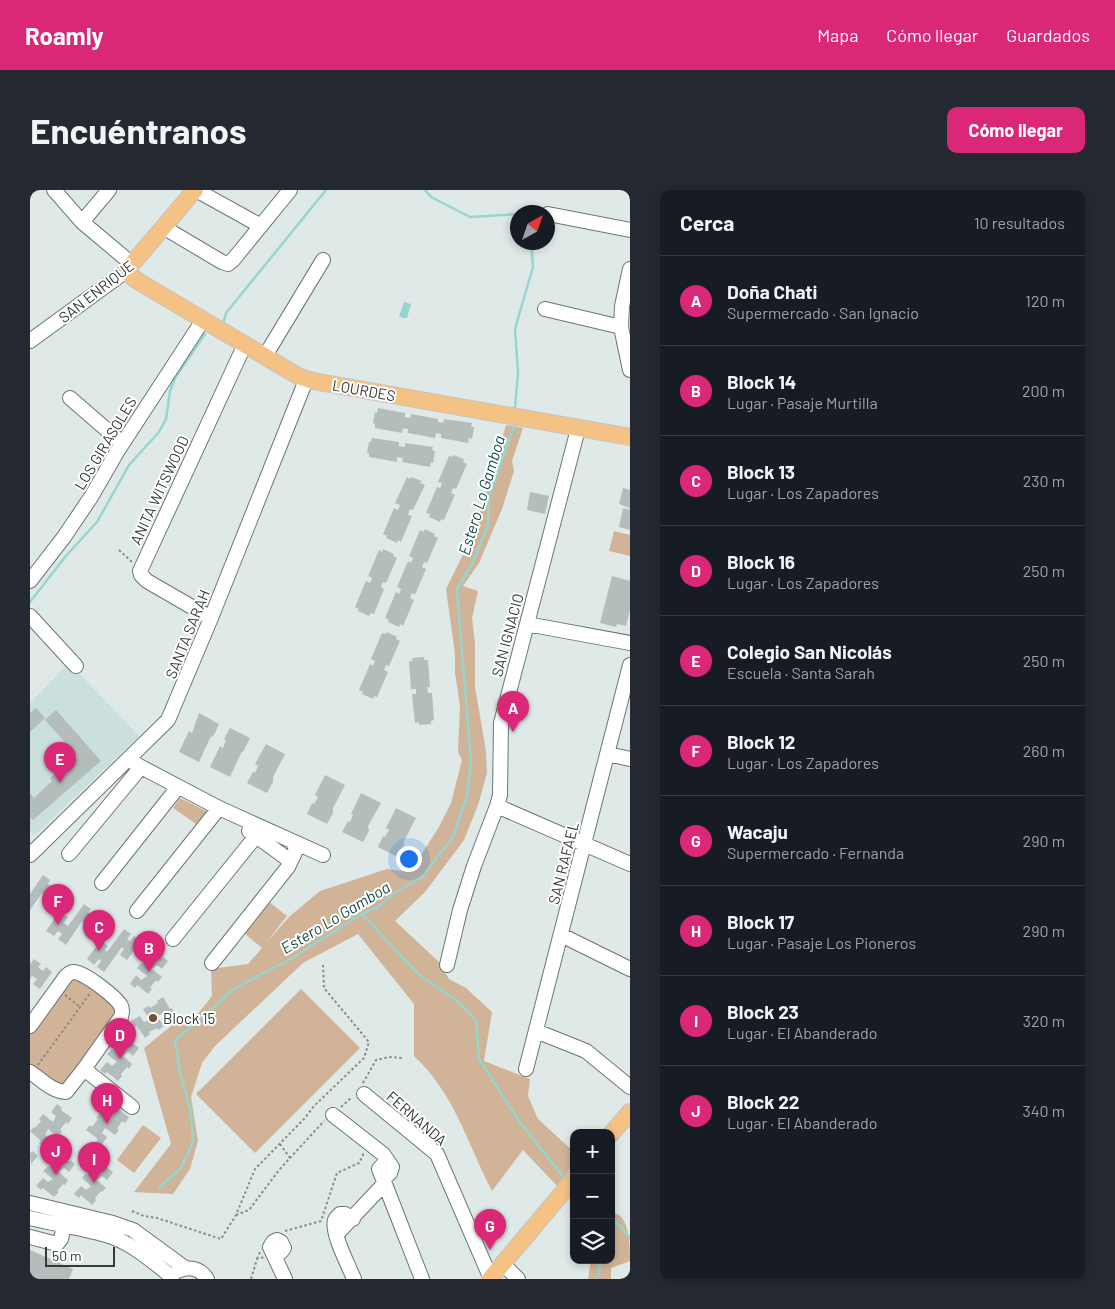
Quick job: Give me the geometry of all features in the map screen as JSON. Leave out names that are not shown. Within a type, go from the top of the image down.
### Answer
[{"type":"main road","name":"SAN ENRIQUE","points":[[129,268],[195,190]]},
{"type":"main road","name":"LOURDES","points":[[129,268],[136,280],[306,380],[630,437]]},
{"type":"main road","points":[[615,1129],[630,1112]]},
{"type":"main road","points":[[490,1279],[570,1184]]},
{"type":"street","points":[[54,190],[82,222],[129,268]]},
{"type":"street","points":[[82,222],[109,190]]},
{"type":"street","points":[[195,190],[261,226]]},
{"type":"street","points":[[163,227],[228,264],[234,260],[261,226],[277,196],[290,190]]},
{"type":"street","points":[[555,215],[630,230]]},
{"type":"street","points":[[265,356],[322,260]]},
{"type":"street","name":"SAN ENRIQUE","points":[[30,341],[129,268]]},
{"type":"street","points":[[630,269],[622,306],[630,370]]},
{"type":"street","points":[[545,309],[624,332]]},
{"type":"street","name":"LOS GIRASOLES","points":[[30,581],[64,537],[91,497],[122,443],[203,320]]},
{"type":"street","name":"ANITA WITSWOOD","points":[[140,571],[245,344]]},
{"type":"street","name":"SANTA SARAH","points":[[30,855],[168,720],[306,380]]},
{"type":"street","points":[[70,398],[122,443]]},
{"type":"street","name":"SAN IGNACIO","points":[[447,966],[460,910],[500,795],[501,723],[578,428]]},
{"type":"street","points":[[140,571],[147,581],[211,618]]},
{"type":"street","points":[[30,616],[76,666]]},
{"type":"street","points":[[527,624],[630,643]]},
{"type":"street","name":"SAN RAFAEL","points":[[526,1069],[630,665]]},
{"type":"street","points":[[608,754],[630,759]]},
{"type":"street","points":[[128,758],[141,767],[219,808],[323,856]]},
{"type":"street","points":[[69,854],[141,767]]},
{"type":"street","points":[[102,883],[178,787]]},
{"type":"street","points":[[497,806],[630,864]]},
{"type":"street","points":[[219,808],[285,858],[292,857]]},
{"type":"street","points":[[137,911],[219,808]]},
{"type":"street","points":[[173,939],[256,836]]},
{"type":"street","points":[[212,963],[288,867],[296,850],[293,842]]},
{"type":"street","points":[[561,935],[630,969]]},
{"type":"street","points":[[30,1026],[66,976],[73,972],[82,974],[97,984],[118,1000],[121,1006],[121,1017],[66,1092],[58,1092],[31,1073]]},
{"type":"street","points":[[536,1031],[586,1051],[630,1087]]},
{"type":"street","points":[[84,1069],[132,1107]]},
{"type":"street","name":"FERNANDA","points":[[362,1090],[437,1154],[490,1279]]},
{"type":"street","points":[[333,1115],[383,1154],[387,1160],[379,1169],[422,1279]]},
{"type":"street","points":[[354,1279],[336,1235],[335,1219],[340,1214],[346,1214],[353,1219],[383,1182]]},
{"type":"street","points":[[30,1203],[113,1222],[133,1230],[185,1268]]},
{"type":"street","points":[[30,1218],[108,1235],[146,1256],[171,1278],[175,1272],[185,1268],[195,1268],[204,1274],[207,1279]]},
{"type":"street","points":[[30,1237],[56,1244],[61,1239],[64,1226]]},
{"type":"street","points":[[275,1254],[285,1279]]},
{"type":"street","points":[[503,1264],[518,1279]]},
{"type":"path","points":[[119,550],[140,571]]},
{"type":"path","points":[[132,1211],[222,1239],[236,1215],[255,1170],[314,1106],[364,1058],[369,1042],[324,988],[324,962]]},
{"type":"path","points":[[31,1073],[97,984]]},
{"type":"path","points":[[57,989],[80,1007]]},
{"type":"path","points":[[236,1215],[250,1210],[279,1170],[327,1117],[333,1115],[362,1090],[376,1060],[389,1057],[403,1058]]},
{"type":"path","points":[[283,1231],[321,1221],[337,1173],[359,1163],[363,1155],[353,1131]]},
{"type":"path","points":[[280,1144],[290,1158]]},
{"type":"path","points":[[251,1279],[260,1251]]},
{"type":"path","points":[[257,1259],[275,1254]]},
{"type":"shaded area","points":[[506,425],[523,428],[512,461],[514,471],[502,509],[479,563],[463,586],[478,591],[472,618],[475,644],[475,687],[486,751],[487,773],[478,805],[464,840],[425,892],[395,921],[439,962],[449,979],[466,988],[492,1012],[484,1061],[530,1079],[528,1096],[538,1119],[570,1148],[570,1169],[557,1186],[523,1150],[492,1191],[450,1103],[440,1086],[414,1056],[414,1004],[358,934],[303,963],[215,1046],[202,1063],[191,1097],[198,1141],[190,1169],[173,1194],[134,1192],[171,1144],[144,1048],[176,1022],[197,1015],[212,996],[211,969],[248,964],[262,948],[243,932],[268,901],[287,916],[265,944],[290,916],[320,891],[387,869],[410,872],[439,827],[451,803],[462,760],[458,752],[460,706],[446,589],[474,532]]},
{"type":"shaded area","points":[[614,531],[630,535],[630,556],[609,551]]},
{"type":"shaded area","points":[[69,663],[139,736],[34,836],[30,831],[30,703]]},
{"type":"shaded area","points":[[180,798],[210,813],[199,826],[173,808]]},
{"type":"shaded area","points":[[78,976],[117,1006],[117,1016],[68,1084],[60,1086],[30,1065],[30,1033],[70,978]]},
{"type":"shaded area","points":[[301,989],[360,1048],[255,1153],[196,1094]]},
{"type":"shaded area","points":[[143,1125],[161,1138],[134,1173],[117,1160]]},
{"type":"shaded area","points":[[615,1213],[617,1214],[622,1218],[628,1231],[630,1261],[611,1268],[611,1279],[588,1279],[590,1264],[615,1264]]},
{"type":"water","points":[[404,302],[411,304],[407,318],[399,316]]},
{"type":"building","points":[[378,408],[405,413],[405,417],[410,418],[411,414],[438,419],[438,422],[443,423],[444,419],[472,423],[471,427],[474,427],[472,439],[469,438],[468,443],[441,438],[441,434],[436,433],[435,438],[408,433],[408,429],[403,428],[402,433],[375,428],[373,423],[375,412],[377,413]]},
{"type":"building","points":[[372,438],[399,442],[399,446],[405,447],[405,443],[433,447],[432,450],[435,451],[433,463],[431,462],[430,467],[402,462],[403,458],[397,457],[397,462],[369,457],[369,453],[367,453],[369,442],[371,442]]},
{"type":"building","points":[[454,455],[464,459],[463,462],[467,464],[456,489],[453,488],[451,493],[455,495],[444,520],[441,519],[440,522],[429,517],[430,514],[426,513],[437,487],[440,488],[441,486],[442,483],[438,482],[449,456],[453,457]]},
{"type":"building","points":[[407,477],[422,481],[420,483],[425,485],[413,510],[410,509],[408,515],[412,516],[401,542],[398,540],[397,543],[386,538],[387,536],[383,534],[394,508],[398,510],[400,505],[395,503]]},
{"type":"building","points":[[623,488],[630,490],[630,508],[619,504]]},
{"type":"building","points":[[530,492],[549,496],[545,514],[527,510]]},
{"type":"building","points":[[623,508],[630,510],[630,530],[619,527]]},
{"type":"building","points":[[425,529],[435,534],[434,536],[438,538],[427,563],[424,562],[422,567],[426,569],[415,595],[412,593],[410,598],[414,600],[403,626],[400,624],[399,627],[388,622],[389,620],[385,618],[396,592],[399,594],[401,589],[397,587],[408,561],[411,563],[413,558],[409,556],[420,530],[424,532]]},
{"type":"building","points":[[383,549],[394,554],[393,556],[397,558],[386,583],[383,582],[381,587],[384,589],[374,614],[371,613],[369,616],[358,611],[359,609],[355,607],[366,581],[370,583],[372,578],[368,576],[379,550],[382,552]]},
{"type":"building","points":[[612,576],[630,581],[630,610],[626,626],[617,624],[616,627],[600,623]]},
{"type":"building","points":[[387,632],[397,637],[396,639],[400,641],[389,666],[386,665],[384,670],[388,672],[377,697],[374,696],[373,699],[362,694],[363,692],[359,690],[370,664],[373,666],[375,661],[371,659],[382,633],[386,634]]},
{"type":"building","points":[[424,657],[424,660],[428,660],[430,687],[427,687],[428,693],[432,693],[434,720],[431,721],[431,724],[419,725],[419,722],[415,723],[412,694],[416,694],[416,689],[411,689],[409,661],[413,661],[412,658]]},
{"type":"building","points":[[36,708],[45,718],[30,732],[30,713]]},
{"type":"building","points":[[56,710],[101,761],[33,820],[30,817],[30,793],[34,798],[52,781],[50,778],[59,770],[61,773],[78,757],[45,720]]},
{"type":"building","points":[[199,713],[219,724],[199,762],[179,752],[189,731],[192,733]]},
{"type":"building","points":[[230,728],[250,738],[230,777],[210,767],[220,746],[223,748],[226,740],[224,739]]},
{"type":"building","points":[[266,744],[285,754],[267,793],[247,783],[253,772],[255,773],[258,766],[255,764]]},
{"type":"building","points":[[325,775],[345,785],[327,824],[307,814],[312,803],[314,804],[318,797],[315,795]]},
{"type":"building","points":[[361,793],[381,803],[368,826],[369,831],[363,842],[342,832],[348,821],[350,822],[353,815],[351,814]]},
{"type":"building","points":[[396,808],[416,818],[398,857],[378,847],[383,836],[385,837],[389,830],[386,828]]},
{"type":"building","points":[[43,875],[50,880],[48,884],[53,887],[55,884],[62,889],[50,906],[42,901],[46,896],[42,893],[30,910],[30,894]]},
{"type":"building","points":[[84,904],[91,909],[88,912],[93,916],[95,913],[102,917],[90,934],[83,929],[86,924],[82,921],[66,945],[58,939],[62,934],[58,931],[54,936],[46,931],[60,911],[68,917],[64,923],[68,926]]},
{"type":"building","points":[[124,929],[131,934],[127,939],[130,941],[134,936],[141,941],[127,960],[120,955],[124,949],[122,947],[104,972],[97,967],[101,961],[99,959],[94,965],[87,959],[101,940],[108,946],[105,950],[107,952]]},
{"type":"building","points":[[151,950],[168,961],[162,969],[157,965],[152,969],[162,977],[158,982],[156,980],[148,994],[137,985],[135,988],[130,984],[136,975],[141,980],[147,976],[137,968],[149,957],[146,955]]},
{"type":"building","points":[[34,959],[41,964],[38,967],[43,971],[46,967],[52,972],[40,989],[33,984],[37,979],[32,976],[30,979],[30,964]]},
{"type":"building","name":"Block 15","points":[[163,997],[175,1014],[167,1019],[163,1013],[157,1016],[164,1026],[149,1032],[150,1034],[145,1038],[131,1021],[140,1016],[144,1022],[150,1020],[143,1009],[149,1006],[150,1008]]},
{"type":"building","points":[[122,1036],[139,1048],[133,1056],[128,1052],[123,1056],[132,1064],[129,1069],[127,1067],[121,1074],[122,1076],[118,1081],[107,1072],[105,1074],[100,1070],[107,1062],[112,1066],[117,1062],[107,1054],[112,1049],[113,1051],[120,1043],[118,1042]]},
{"type":"building","points":[[114,1103],[119,1107],[118,1109],[129,1117],[125,1123],[122,1121],[115,1135],[105,1128],[102,1133],[107,1137],[101,1146],[96,1142],[98,1139],[86,1130],[90,1125],[92,1127],[100,1113],[110,1121],[113,1115],[108,1111]]},
{"type":"building","points":[[57,1104],[62,1108],[61,1110],[72,1118],[60,1130],[62,1131],[58,1137],[48,1129],[45,1135],[51,1139],[44,1147],[39,1143],[41,1141],[30,1131],[41,1121],[39,1119],[43,1114],[53,1122],[56,1116],[51,1112]]},
{"type":"building","points":[[33,1151],[38,1156],[31,1164],[30,1152]]},
{"type":"building","points":[[58,1153],[69,1162],[70,1160],[75,1164],[69,1172],[64,1168],[59,1172],[68,1180],[54,1197],[43,1188],[41,1190],[36,1186],[43,1178],[48,1182],[53,1179],[43,1171],[56,1160],[54,1158]]},
{"type":"building","points":[[96,1160],[113,1172],[107,1180],[102,1176],[97,1180],[106,1188],[95,1198],[96,1200],[92,1205],[81,1195],[79,1198],[74,1194],[81,1186],[86,1190],[91,1186],[82,1178],[94,1167],[92,1166]]},
{"type":"building","points":[[30,1250],[73,1269],[69,1279],[30,1279]]},
{"type":"waterway","points":[[223,324],[226,313],[326,190]]},
{"type":"waterway","name":"Estero Lo Gamboa","points":[[425,190],[431,197],[470,217],[510,214]]},
{"type":"waterway","name":"Estero Lo Gamboa","points":[[515,407],[518,373],[515,329],[533,267],[532,250]]},
{"type":"waterway","points":[[30,602],[65,557],[97,522],[129,465],[159,432],[166,419],[170,391],[175,378],[205,334]]},
{"type":"waterway","name":"Estero Lo Gamboa","points":[[159,1188],[181,1168],[193,1142],[191,1111],[180,1073],[175,1040],[235,988],[287,961],[362,914],[378,907],[396,892],[422,877],[453,837],[467,796],[471,763],[457,589],[471,566],[488,525],[489,496],[515,423]]},
{"type":"waterway","points":[[362,914],[418,974],[456,1000],[476,1020],[479,1059],[519,1121],[565,1179]]},
{"type":"waterway","points":[[612,1219],[630,1238]]},
{"type":"waterway","points":[[596,1279],[600,1264]]},
{"type":"place","name":"Doña Chati","points":[[513,732]]},
{"type":"place","name":"Colegio San Nicolás","points":[[60,783]]},
{"type":"place","name":"Block 12","points":[[58,925]]},
{"type":"place","name":"Block 13","points":[[99,951]]},
{"type":"place","name":"Block 14","points":[[149,972]]},
{"type":"place","name":"Block 15","points":[[153,1018]]},
{"type":"place","name":"Block 16","points":[[120,1059]]},
{"type":"place","name":"Block 17","points":[[107,1124]]},
{"type":"place","name":"Block 22","points":[[56,1175]]},
{"type":"place","name":"Block 23","points":[[94,1183]]},
{"type":"place","name":"Wacaju","points":[[490,1250]]}]
